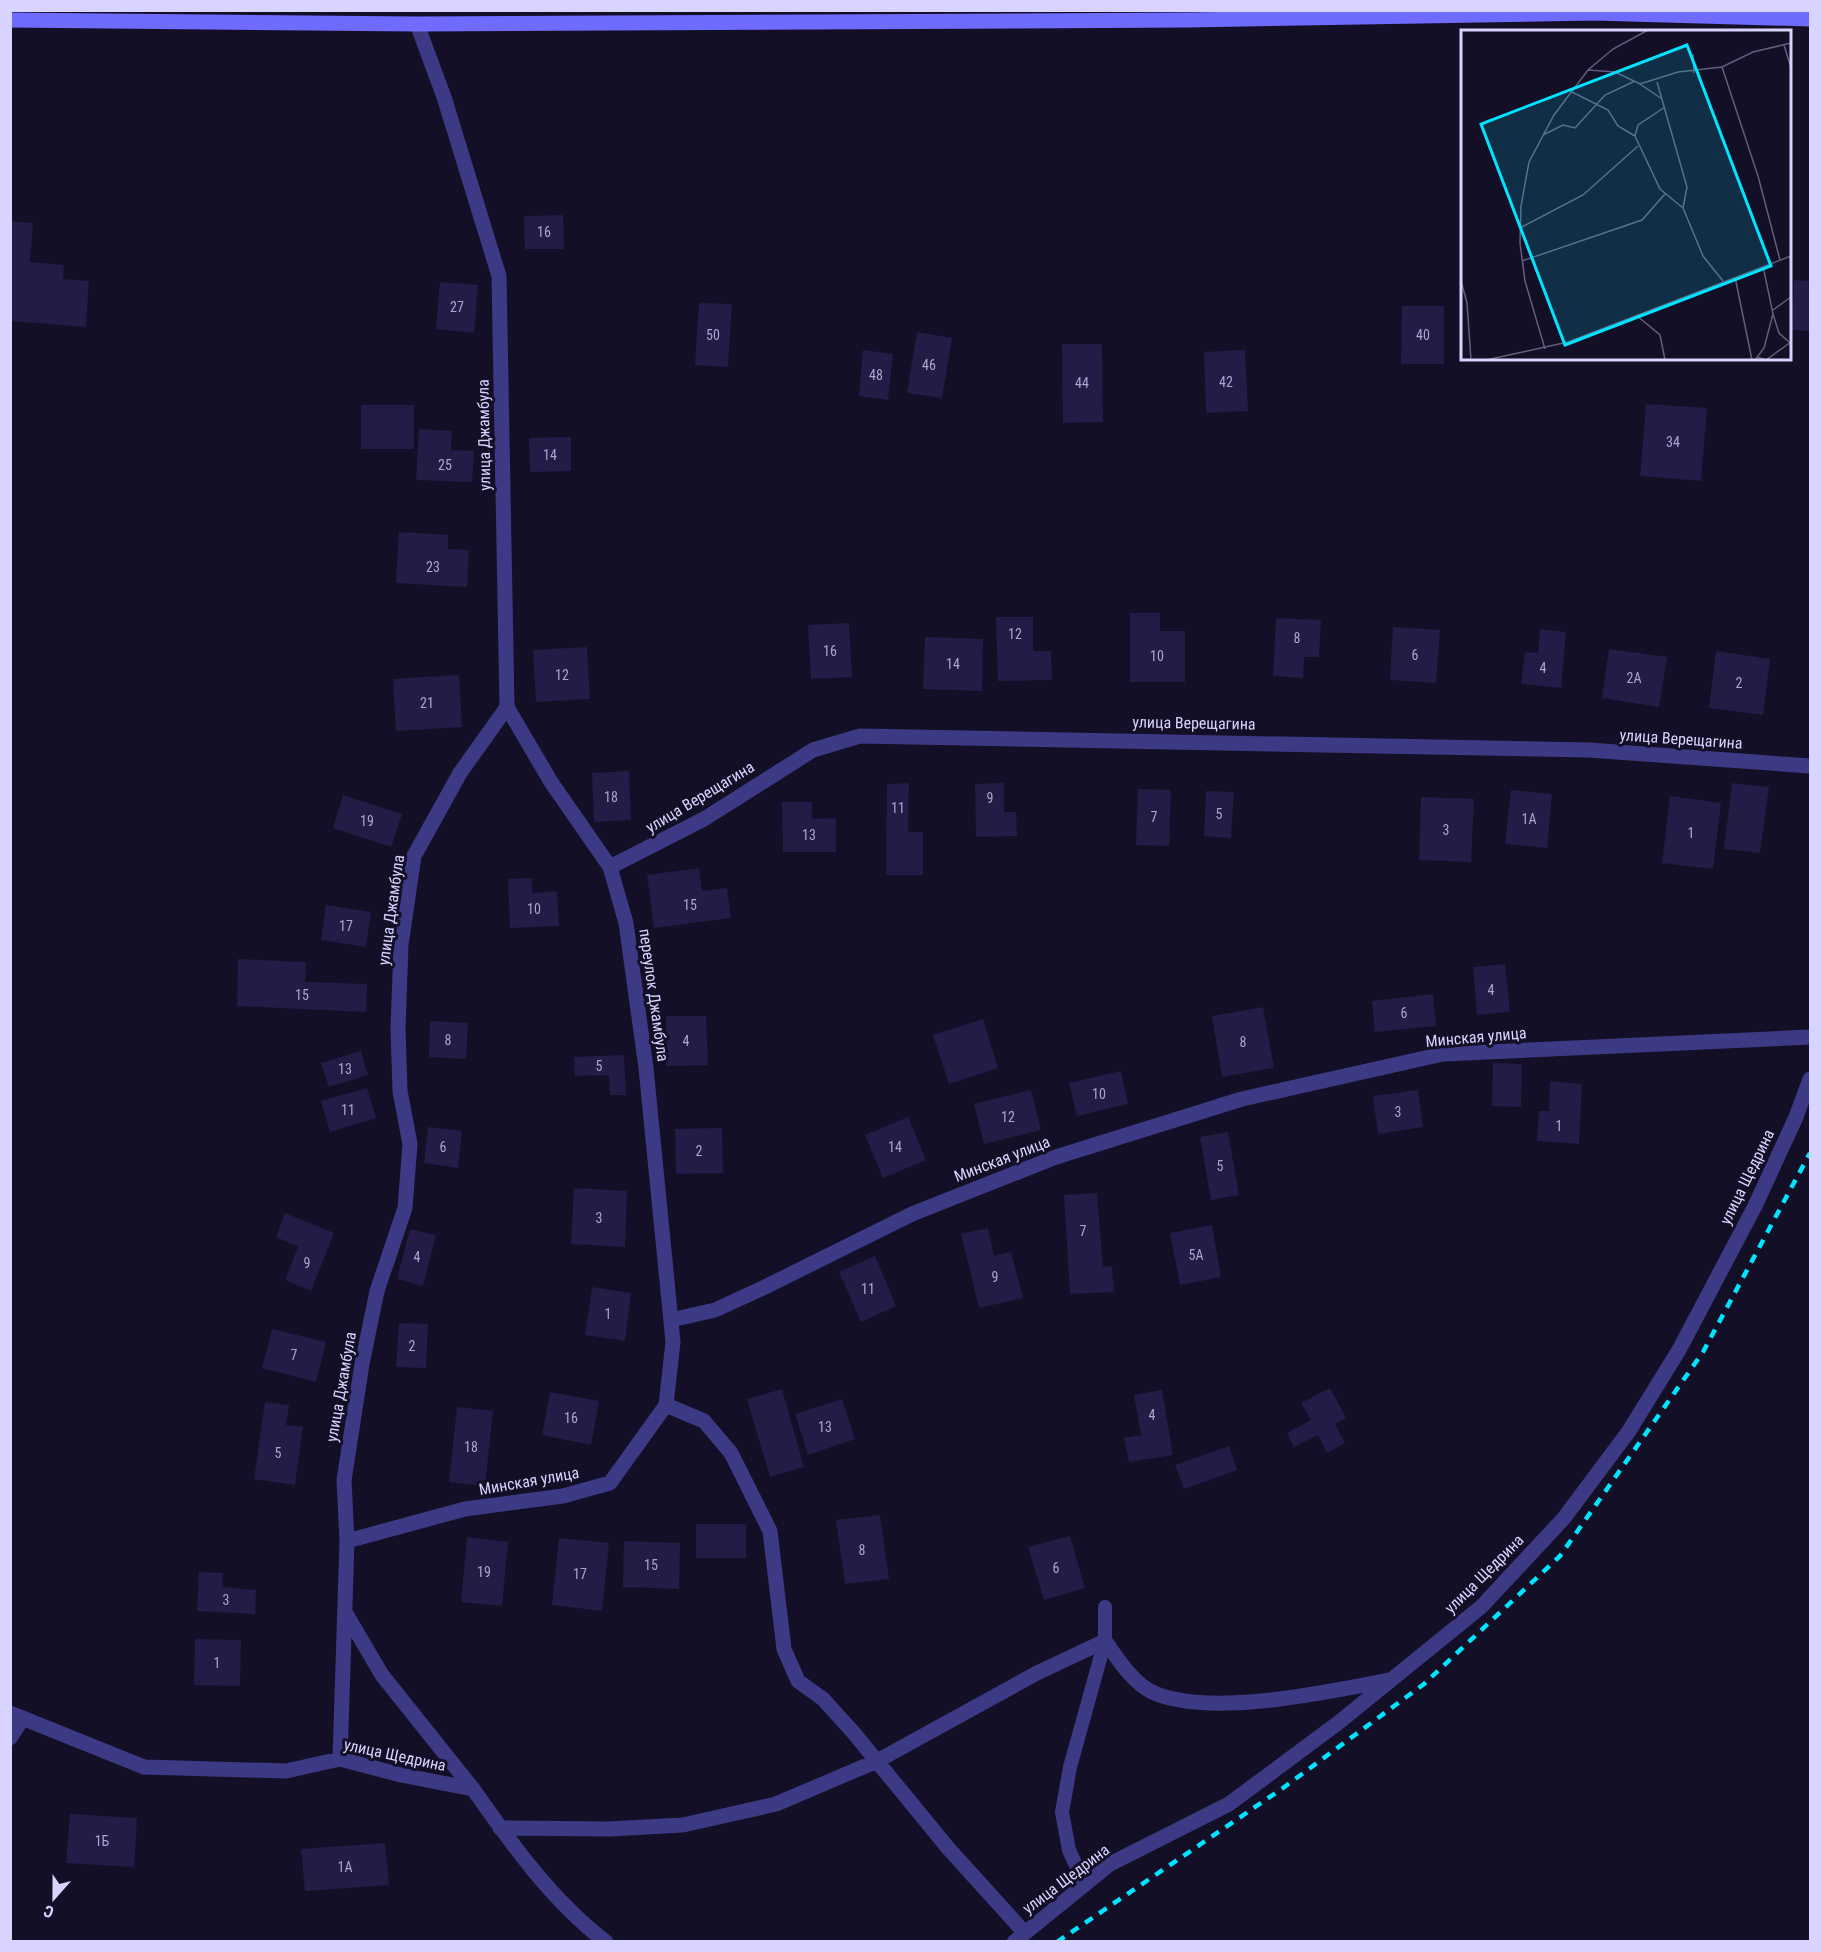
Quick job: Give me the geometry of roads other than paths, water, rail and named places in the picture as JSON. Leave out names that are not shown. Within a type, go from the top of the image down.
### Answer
[{"type":"main road","points":[[10,20],[67,15],[310,16],[417,24],[1186,15],[1594,13],[1810,19]]},
{"type":"street","name":"улица Джамбула","points":[[340,1759],[347,1541],[344,1480],[362,1364],[377,1291],[405,1208],[410,1144],[400,1091],[398,1029],[401,945],[414,856],[460,773],[507,707],[499,276],[444,97],[417,24]]},
{"type":"street","name":"переулок Джамбула","points":[[507,707],[551,782],[610,867],[626,923],[646,1068],[671,1320]]},
{"type":"street","name":"улица Верещагина","points":[[610,867],[704,819],[813,750],[860,736],[1589,750],[1810,766]]},
{"type":"street","name":"Минская улица","points":[[347,1541],[465,1509],[563,1496],[610,1483],[666,1405],[673,1342],[671,1320],[714,1310],[912,1214],[1056,1156],[1242,1099],[1443,1054],[1810,1037]]},
{"type":"street","name":"улица Щедрина","points":[[1019,1937],[1110,1864],[1229,1804],[1338,1723],[1481,1607],[1564,1518],[1629,1431],[1679,1350],[1755,1206],[1796,1118],[1810,1079]]},
{"type":"street","points":[[666,1405],[704,1421],[731,1453],[770,1532],[784,1649],[798,1681],[823,1699],[877,1761],[1019,1937]]},
{"type":"street","points":[[345,1612],[382,1675],[473,1789],[501,1828],[546,1884],[589,1929],[606,1941]]},
{"type":"street","points":[[501,1828],[609,1829],[683,1825],[776,1804],[877,1761],[1036,1673],[1105,1641],[1132,1676],[1151,1691],[1186,1701],[1238,1703],[1324,1693],[1392,1680]]},
{"type":"street","name":"улица Щедрина","points":[[17,1715],[144,1767],[286,1771],[340,1759],[401,1775],[473,1789]]},
{"type":"street","points":[[10,1738],[17,1715]]},
{"type":"lane","points":[[1085,1885],[1069,1850],[1062,1812],[1070,1767],[1105,1641],[1105,1607]]},
{"type":"railway","points":[[1057,1942],[1283,1788],[1424,1684],[1560,1556],[1703,1352],[1810,1153]]}]
